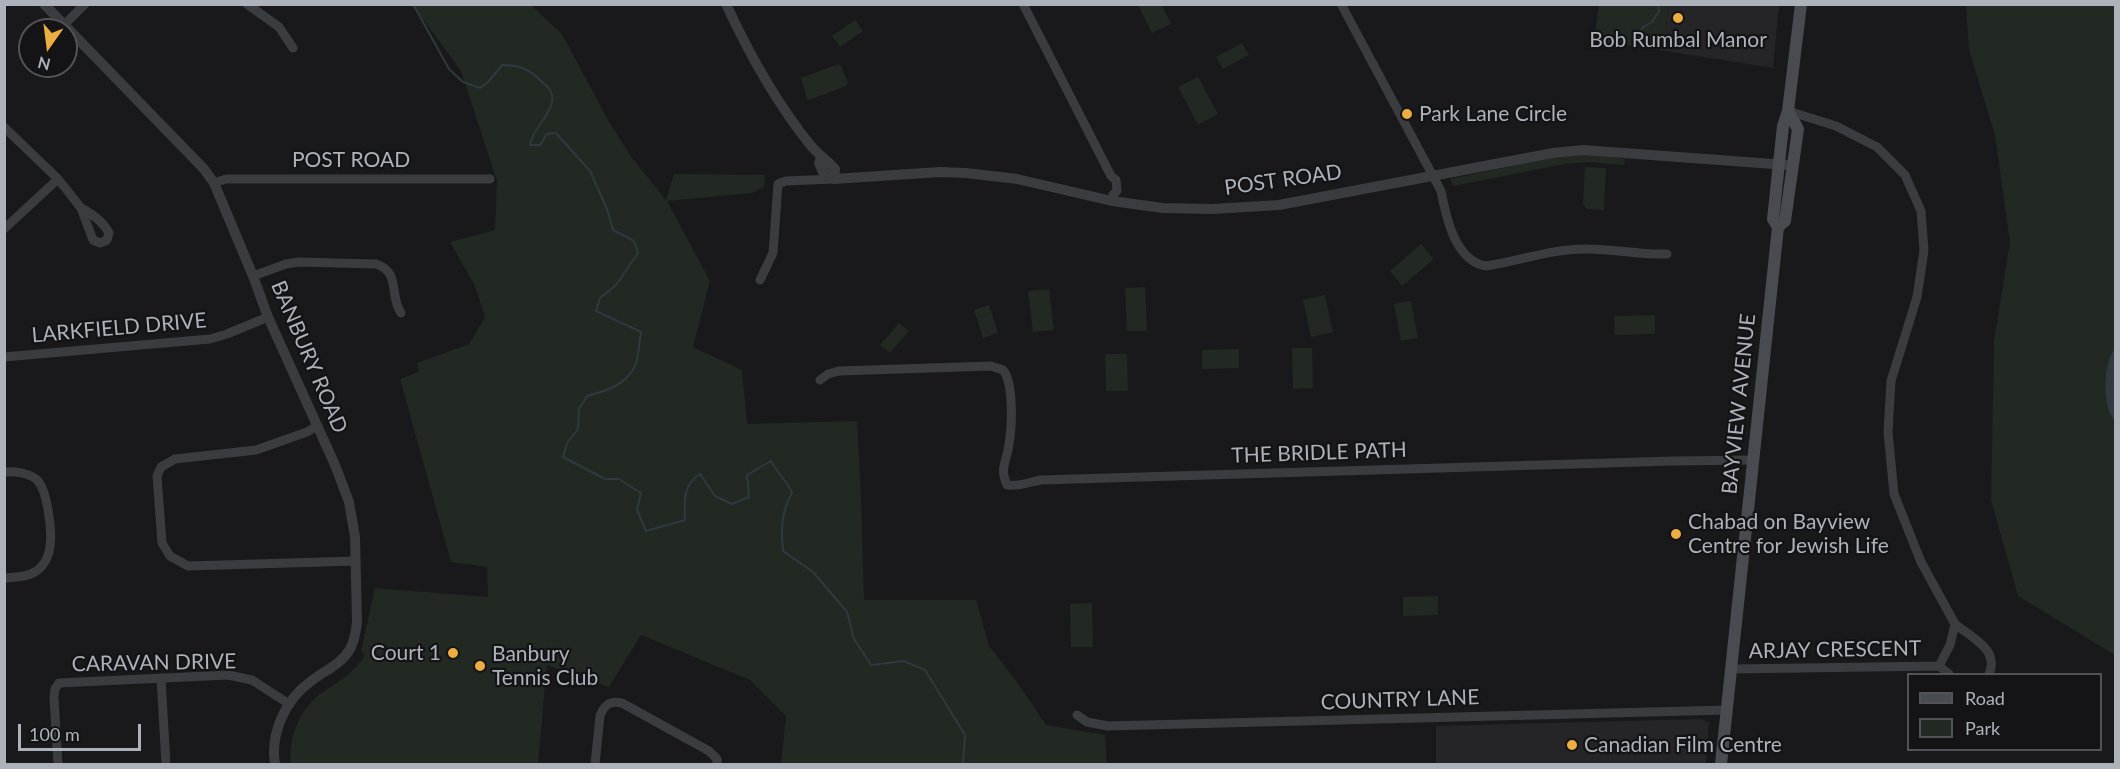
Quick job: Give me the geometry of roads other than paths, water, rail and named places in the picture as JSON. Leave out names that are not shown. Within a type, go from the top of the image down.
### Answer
[{"type":"main road","name":"BAYVIEW AVENUE","points":[[1721,765],[1778,227],[1773,219],[1783,126],[1788,111],[1801,4]]},
{"type":"main road","name":"BAYVIEW AVENUE","points":[[1778,227],[1785,221],[1798,129],[1788,111]]},
{"type":"street","name":"BANBURY ROAD","points":[[44,4],[57,18]]},
{"type":"street","points":[[71,18],[85,4]]},
{"type":"street","points":[[247,4],[279,27],[292,48]]},
{"type":"street","points":[[726,4],[774,97],[821,157],[819,163],[823,172],[834,179]]},
{"type":"street","points":[[1023,4],[1111,176],[1116,180],[1117,191],[1113,198]]},
{"type":"street","points":[[1341,4],[1441,191],[1447,222],[1454,239],[1478,265],[1486,266],[1568,250],[1667,254]]},
{"type":"street","name":"BANBURY ROAD","points":[[78,39],[204,169],[214,183],[268,317],[335,465],[353,516],[357,622],[350,649],[332,668],[310,681],[289,704],[277,730],[275,765]]},
{"type":"street","points":[[1788,111],[1836,126],[1877,147],[1905,175],[1921,211],[1924,250],[1917,297],[1891,381],[1888,432],[1894,494],[1921,562],[1955,624],[1985,646],[1991,659],[1989,673]]},
{"type":"street","points":[[4,127],[58,179],[81,208]]},
{"type":"street","name":"POST ROAD","points":[[760,280],[773,254],[778,184],[786,180],[940,172],[966,173],[1017,179],[1163,208],[1187,208],[1279,205],[1553,153],[1583,150],[1793,165]]},
{"type":"street","points":[[4,229],[58,179]]},
{"type":"street","name":"POST ROAD","points":[[214,183],[226,179],[490,179]]},
{"type":"street","points":[[253,276],[273,268],[299,262],[376,264],[391,273],[396,290],[396,301],[401,313]]},
{"type":"street","name":"LARKFIELD DRIVE","points":[[4,357],[210,339],[268,317]]},
{"type":"street","name":"THE BRIDLE PATH","points":[[820,380],[828,374],[839,371],[991,366],[1004,370],[1010,379],[1011,424],[1003,475],[1007,485],[1019,487],[1041,480],[1673,460],[1753,460]]},
{"type":"street","points":[[317,426],[307,432],[256,450],[175,459],[161,467],[157,476],[162,543],[170,556],[188,566],[356,561]]},
{"type":"street","points":[[4,472],[27,474],[37,479],[43,488],[51,546],[39,570],[29,575],[4,578]]},
{"type":"street","name":"ARJAY CRESCENT","points":[[1939,666],[1950,645],[1955,624]]},
{"type":"street","name":"ARJAY CRESCENT","points":[[1732,669],[1939,666],[1947,673]]},
{"type":"street","name":"CARAVAN DRIVE","points":[[58,765],[54,698],[55,689],[59,683],[240,676],[264,686],[289,704]]},
{"type":"street","points":[[161,678],[166,765]]},
{"type":"street","points":[[595,765],[602,708],[615,701],[708,751],[717,759],[717,765]]},
{"type":"street","name":"COUNTRY LANE","points":[[1077,715],[1087,722],[1108,726],[1727,710]]},
{"type":"waterway","points":[[413,4],[449,69],[463,82],[480,88],[502,65],[508,65],[527,70],[548,87],[552,104],[530,145],[540,145],[547,134],[556,133],[590,171],[607,209],[613,230],[634,241],[638,253],[616,285],[600,298],[596,311],[641,332],[635,366],[621,383],[587,396],[579,409],[578,429],[567,443],[563,457],[605,479],[619,479],[641,493],[637,510],[646,531],[685,520],[686,494],[690,483],[700,474],[715,496],[732,504],[749,497],[747,475],[771,461],[792,493],[783,521],[783,551],[813,572],[847,612],[854,639],[871,665],[904,661],[925,670],[965,735],[963,764]]},
{"type":"waterway","points":[[1635,41],[1643,27],[1652,22],[1659,11],[1658,4]]},
{"type":"place","name":"Bob Rumbal Manor","points":[[1678,18]]},
{"type":"place","name":"Park Lane Circle","points":[[1407,114]]},
{"type":"place","name":"Chabad on Bayview Centre for Jewish Life","points":[[1676,534]]},
{"type":"place","name":"Court 1","points":[[453,653]]},
{"type":"place","name":"Banbury Tennis Club","points":[[480,666]]},
{"type":"place","name":"Canadian Film Centre","points":[[1572,745]]}]
